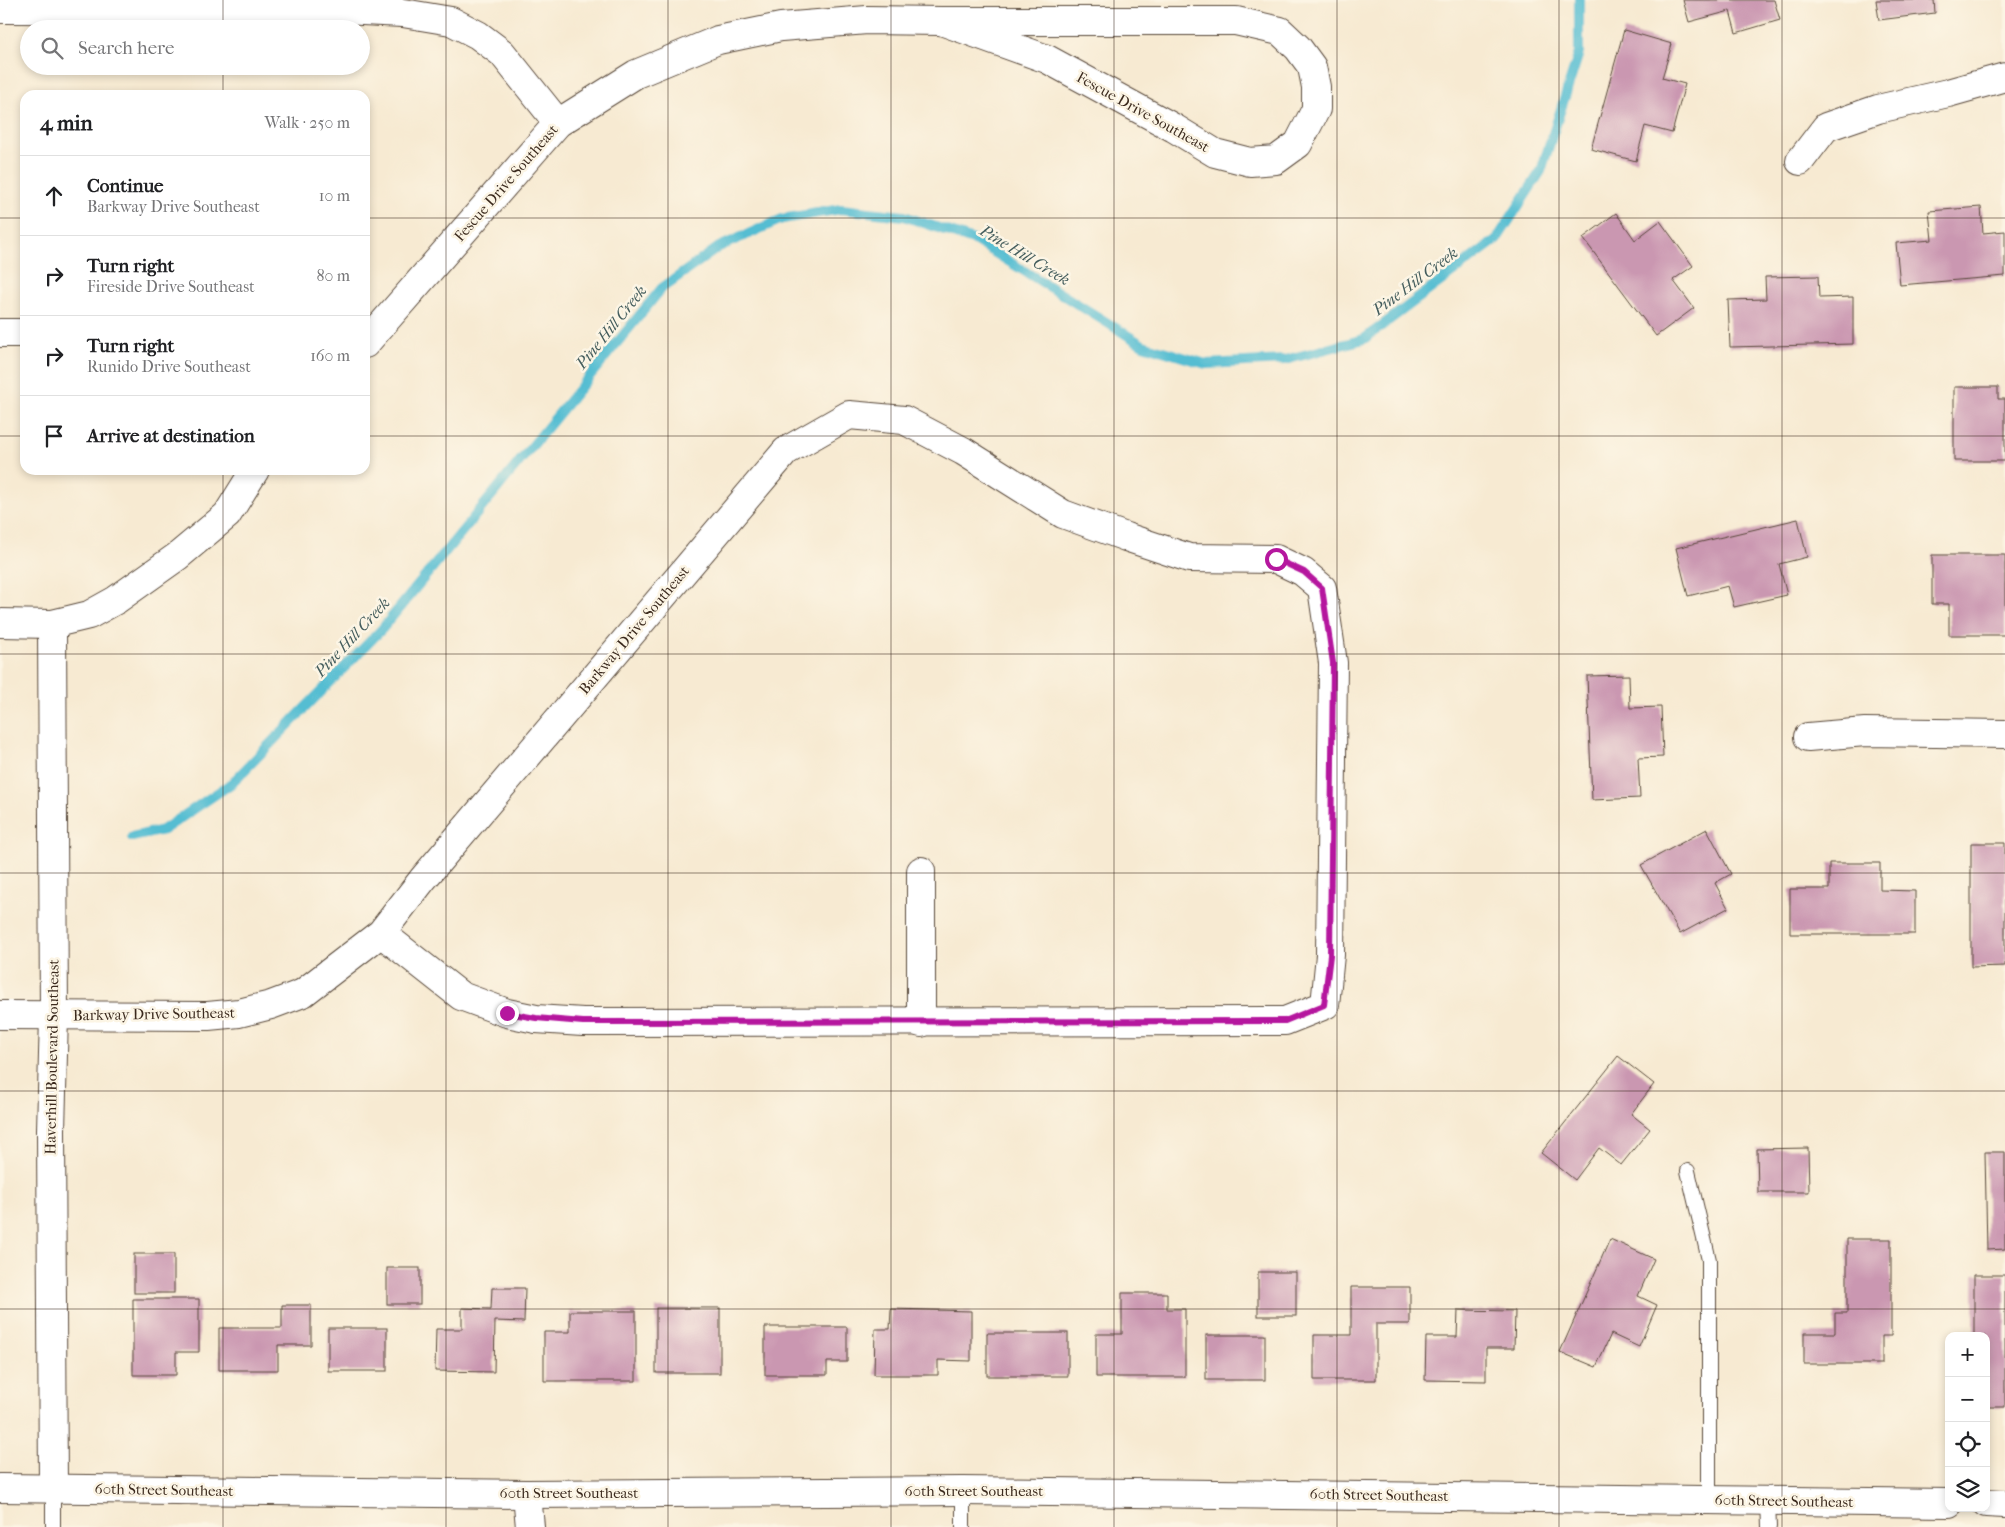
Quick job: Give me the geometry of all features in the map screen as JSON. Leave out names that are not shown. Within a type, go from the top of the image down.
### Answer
[{"type":"street","points":[[0,9],[342,10],[403,13],[451,21],[478,35],[502,53],[558,123]]},
{"type":"street","name":"Fescue Drive Southeast","points":[[370,338],[558,123],[636,74],[718,40],[781,27],[867,20],[941,22],[1236,21],[1280,31],[1298,48],[1312,67],[1316,87],[1316,109],[1298,144],[1276,160],[1250,162],[1215,153],[1174,128],[1048,59],[941,22]]},
{"type":"street","points":[[1800,162],[1826,127],[1878,110],[2005,77]]},
{"type":"street","points":[[0,333],[20,333]]},
{"type":"street","name":"Barkway Drive Southeast","points":[[0,1015],[208,1016],[239,1013],[272,1005],[303,993],[381,933],[423,879],[786,451],[849,415],[904,420],[963,451],[1063,514],[1126,538],[1189,558],[1276,559],[1304,572],[1322,588],[1333,663],[1330,955],[1324,1005],[1285,1021],[921,1022]]},
{"type":"street","points":[[0,623],[52,624],[90,615],[116,600],[178,556],[227,515],[249,475]]},
{"type":"street","name":"Haverhill Boulevard Southeast","points":[[52,624],[54,1016],[51,1130],[53,1489]]},
{"type":"street","points":[[1808,737],[1865,732],[2005,734]]},
{"type":"street","points":[[381,933],[461,996],[507,1013],[536,1018],[583,1022],[921,1022],[921,871]]},
{"type":"street","name":"60th Street Southeast","points":[[0,1488],[528,1494],[963,1490],[1709,1500],[1769,1514],[1945,1503]]},
{"type":"street","points":[[528,1494],[530,1527]]},
{"type":"street","points":[[1990,1503],[2005,1504]]},
{"type":"lane","points":[[1688,1171],[1709,1260],[1709,1500]]},
{"type":"lane","points":[[53,1489],[53,1527]]},
{"type":"lane","points":[[963,1490],[963,1527]]},
{"type":"building","points":[[1683,0],[1774,0],[1780,20],[1736,33],[1730,11],[1689,22]]},
{"type":"building","points":[[1876,0],[1934,0],[1935,13],[1879,20]]},
{"type":"building","points":[[1624,30],[1672,44],[1662,78],[1685,84],[1672,133],[1645,126],[1636,161],[1591,149]]},
{"type":"building","points":[[1981,207],[1983,233],[2005,231],[2005,276],[1900,285],[1896,243],[1932,240],[1929,211]]},
{"type":"building","points":[[1616,213],[1635,240],[1660,221],[1693,266],[1673,280],[1694,308],[1656,336],[1583,238]]},
{"type":"building","points":[[1818,276],[1819,298],[1853,297],[1853,344],[1730,347],[1728,300],[1766,299],[1765,277]]},
{"type":"building","points":[[1954,387],[1998,387],[1998,399],[2005,399],[2005,461],[1954,461]]},
{"type":"building","points":[[1798,519],[1807,557],[1779,564],[1787,595],[1734,607],[1728,586],[1688,596],[1676,548]]},
{"type":"building","points":[[1932,555],[2005,555],[2005,635],[1949,635],[1949,604],[1932,604]]},
{"type":"building","points":[[1629,675],[1630,708],[1661,707],[1663,757],[1638,758],[1640,798],[1592,800],[1587,676]]},
{"type":"building","points":[[1707,829],[1731,874],[1715,883],[1728,908],[1680,934],[1641,865]]},
{"type":"building","points":[[1971,843],[2005,843],[2005,966],[1971,967]]},
{"type":"building","points":[[1829,863],[1880,863],[1880,890],[1915,891],[1915,934],[1790,934],[1790,889],[1829,889]]},
{"type":"building","points":[[1618,1056],[1654,1084],[1631,1114],[1650,1129],[1621,1165],[1599,1148],[1575,1180],[1541,1153]]},
{"type":"building","points":[[1808,1148],[1809,1192],[1758,1192],[1757,1149]]},
{"type":"building","points":[[1985,1152],[2005,1152],[2005,1249],[1987,1250]]},
{"type":"building","points":[[1610,1239],[1654,1259],[1638,1296],[1657,1305],[1639,1347],[1611,1334],[1596,1367],[1560,1352]]},
{"type":"building","points":[[1847,1239],[1891,1239],[1891,1336],[1882,1336],[1882,1364],[1804,1364],[1804,1333],[1835,1333],[1835,1313],[1847,1313]]},
{"type":"building","points":[[134,1254],[174,1254],[174,1293],[134,1293]]},
{"type":"building","points":[[387,1268],[420,1268],[420,1304],[387,1304]]},
{"type":"building","points":[[1258,1272],[1296,1272],[1296,1316],[1258,1316]]},
{"type":"building","points":[[1974,1275],[2005,1275],[2005,1407],[1990,1407],[1990,1332],[1974,1332]]},
{"type":"building","points":[[1351,1287],[1410,1287],[1410,1324],[1376,1324],[1376,1380],[1314,1380],[1314,1335],[1351,1335]]},
{"type":"building","points":[[492,1288],[525,1288],[524,1322],[495,1321],[494,1372],[435,1371],[436,1329],[462,1329],[462,1308],[491,1309]]},
{"type":"building","points":[[1122,1293],[1167,1293],[1167,1309],[1185,1309],[1185,1377],[1096,1377],[1096,1334],[1122,1334]]},
{"type":"building","points":[[133,1299],[199,1299],[199,1352],[176,1352],[176,1375],[133,1375]]},
{"type":"building","points":[[282,1305],[311,1305],[311,1345],[278,1345],[278,1370],[219,1370],[219,1328],[282,1328]]},
{"type":"building","points":[[656,1308],[720,1308],[720,1373],[656,1373]]},
{"type":"building","points":[[891,1309],[971,1311],[971,1361],[938,1360],[938,1375],[874,1375],[875,1329],[890,1329]]},
{"type":"building","points":[[1458,1310],[1515,1311],[1514,1348],[1486,1348],[1486,1381],[1425,1380],[1426,1337],[1457,1337]]},
{"type":"building","points":[[570,1311],[636,1311],[636,1381],[544,1381],[544,1332],[570,1332]]},
{"type":"building","points":[[765,1327],[847,1327],[847,1362],[827,1362],[827,1375],[765,1375]]},
{"type":"building","points":[[328,1328],[387,1328],[387,1371],[328,1371]]},
{"type":"building","points":[[987,1333],[1068,1333],[1068,1376],[987,1376]]},
{"type":"building","points":[[1206,1335],[1265,1335],[1265,1380],[1206,1380]]},
{"type":"waterway","name":"Pine Hill Creek","points":[[132,837],[163,830],[232,783],[382,629],[662,288],[719,247],[782,219],[841,209],[904,216],[976,241],[1143,345],[1206,364],[1285,360],[1364,339],[1497,239],[1541,171],[1579,53],[1579,0]]},
{"type":"route","points":[[507,1013],[536,1018],[583,1022],[1285,1021],[1324,1005],[1330,955],[1333,663],[1322,588],[1304,572],[1276,559]]}]
